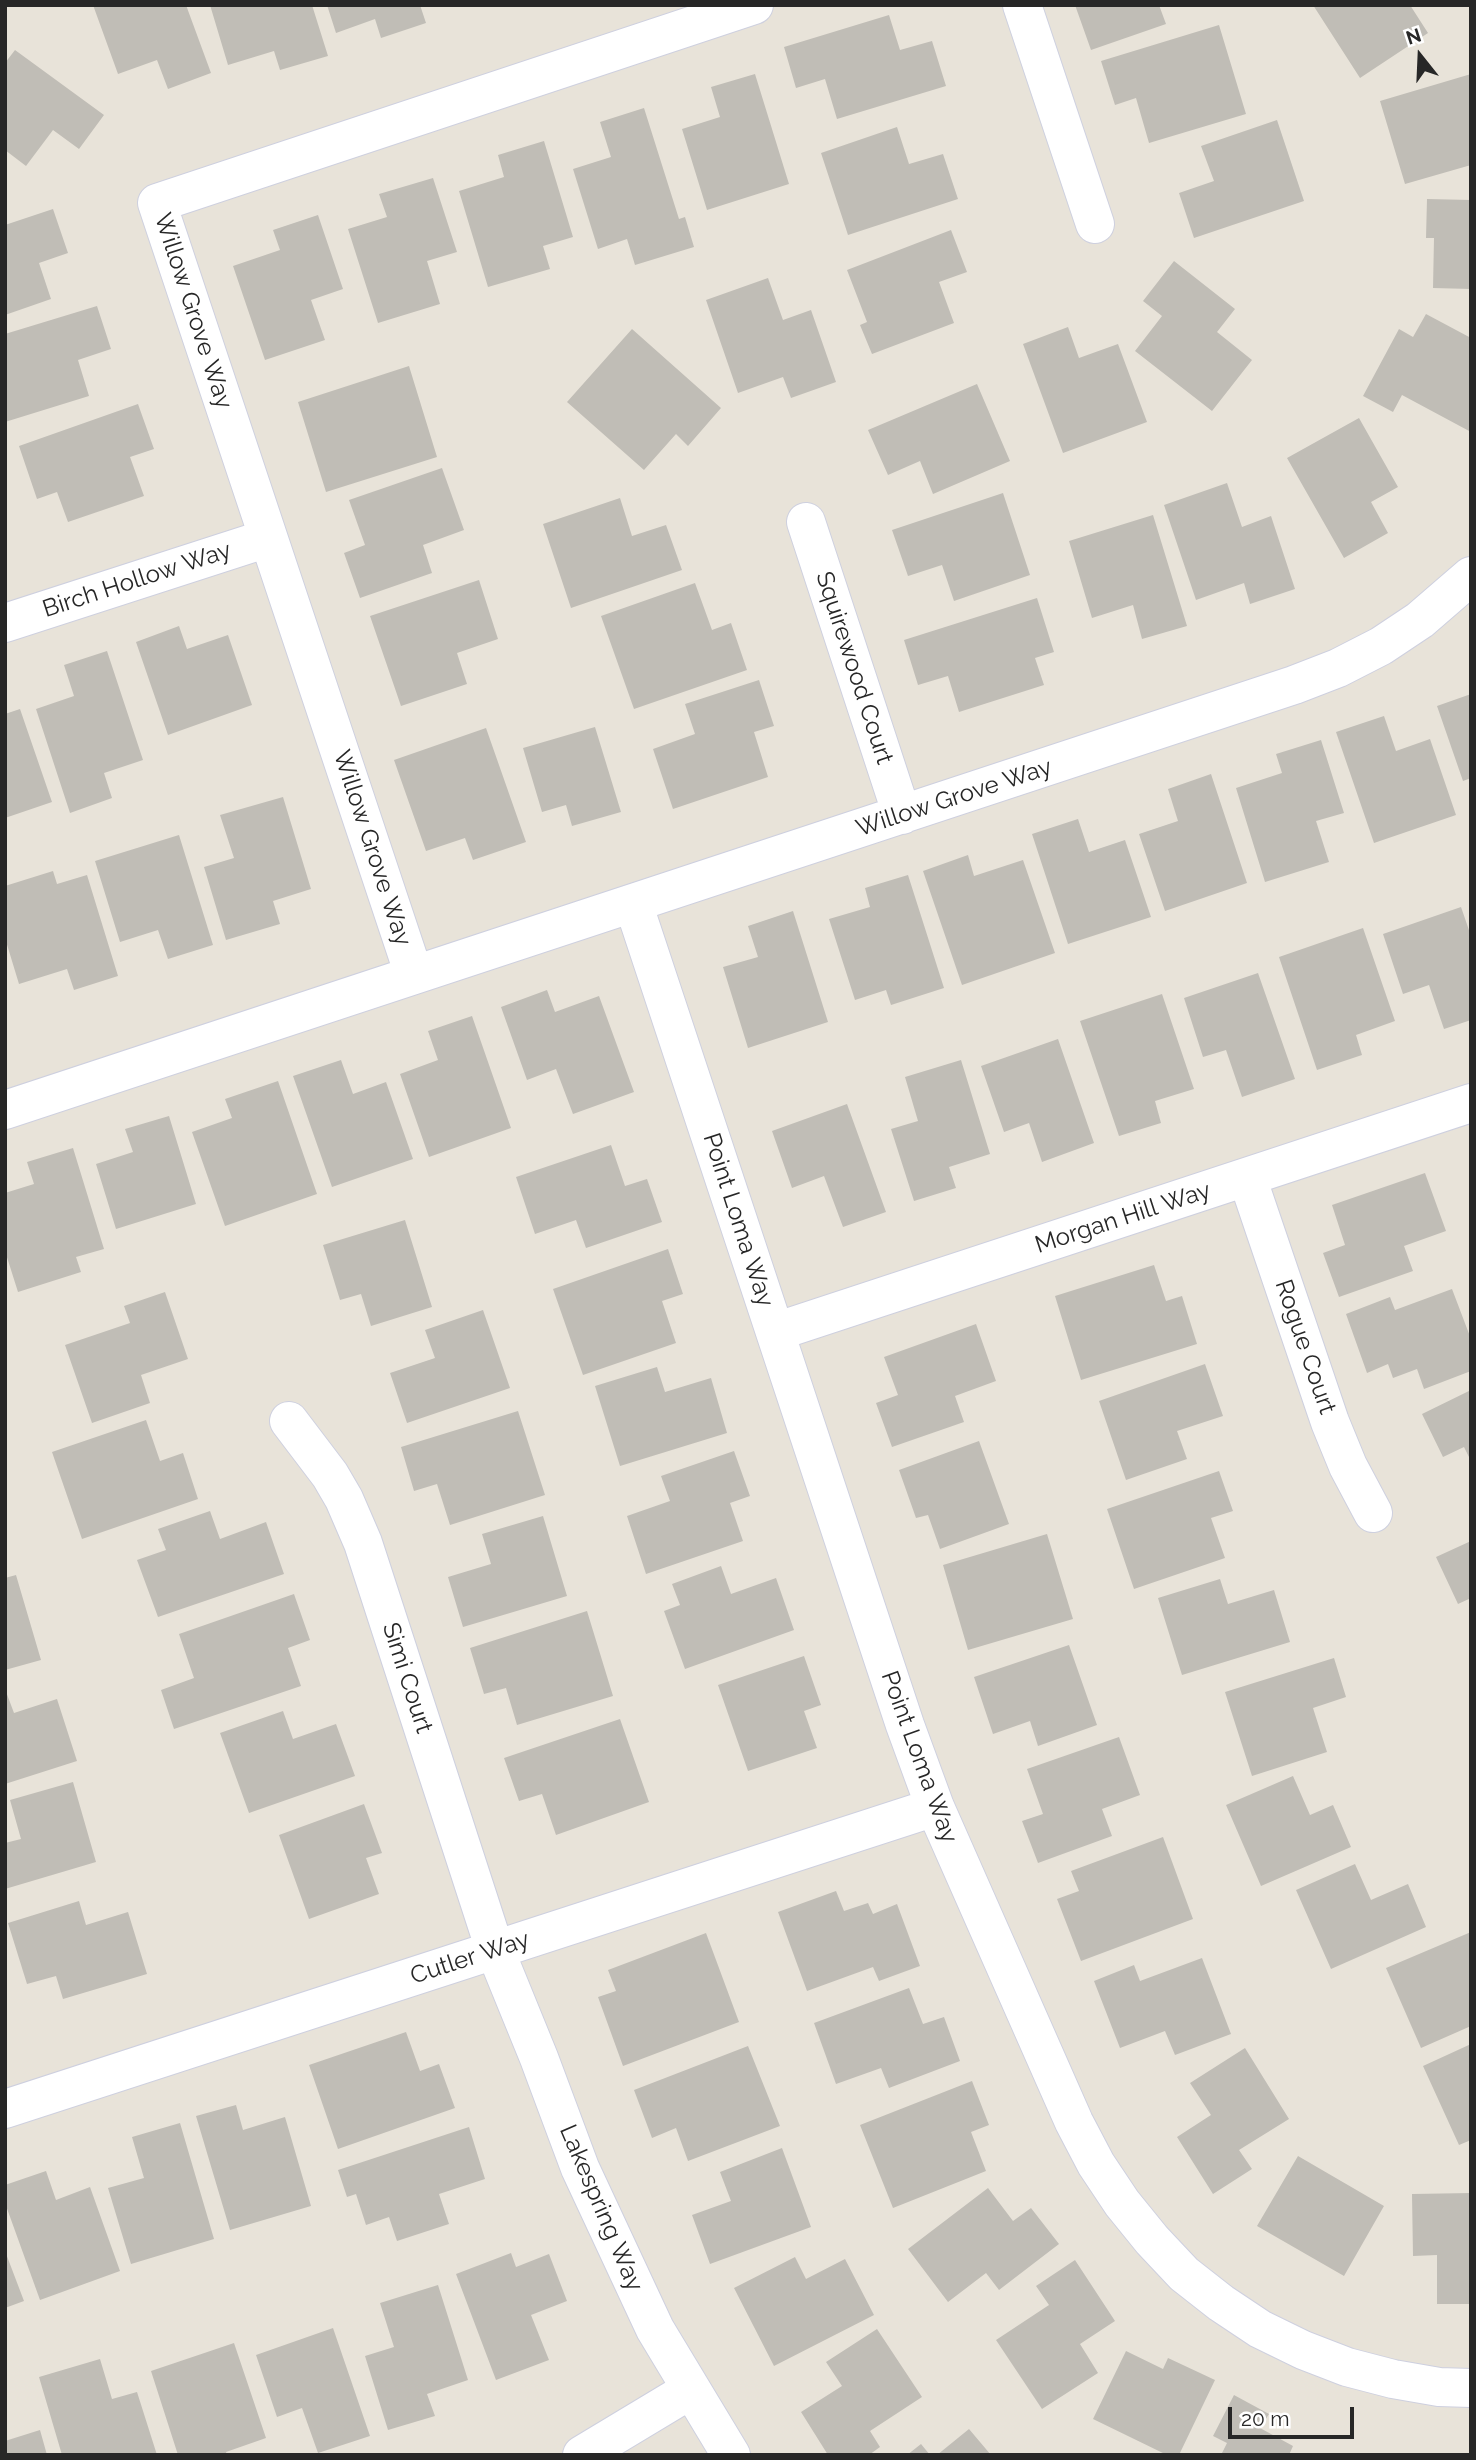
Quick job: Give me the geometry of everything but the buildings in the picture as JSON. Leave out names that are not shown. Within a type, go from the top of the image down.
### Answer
[{"type":"street","name":"Willow Grove Way","points":[[414,975],[157,203],[754,5]]},
{"type":"street","points":[[1022,5],[1095,225]]},
{"type":"street","name":"Squirewood Court","points":[[806,522],[902,815]]},
{"type":"street","name":"Birch Hollow Way","points":[[5,623],[268,538]]},
{"type":"street","name":"Willow Grove Way","points":[[5,1110],[1281,690],[1338,668],[1381,646],[1420,620],[1471,576]]},
{"type":"street","name":"Point Loma Way","points":[[633,904],[905,1725],[935,1807],[1074,2122],[1096,2164],[1115,2194],[1184,2274],[1260,2329],[1346,2367],[1439,2387],[1471,2388]]},
{"type":"street","name":"Morgan Hill Way","points":[[775,1332],[1471,1103]]},
{"type":"street","name":"Rogue Court","points":[[1247,1177],[1330,1422],[1348,1466],[1373,1513]]},
{"type":"street","name":"Simi Court","points":[[289,1421],[330,1475],[344,1499],[363,1543],[495,1950]]},
{"type":"street","name":"Cutler Way","points":[[5,2109],[935,1807]]},
{"type":"street","name":"Lakespring Way","points":[[495,1950],[580,2168],[628,2277],[690,2390],[731,2455]]},
{"type":"street","points":[[582,2455],[690,2390]]}]
